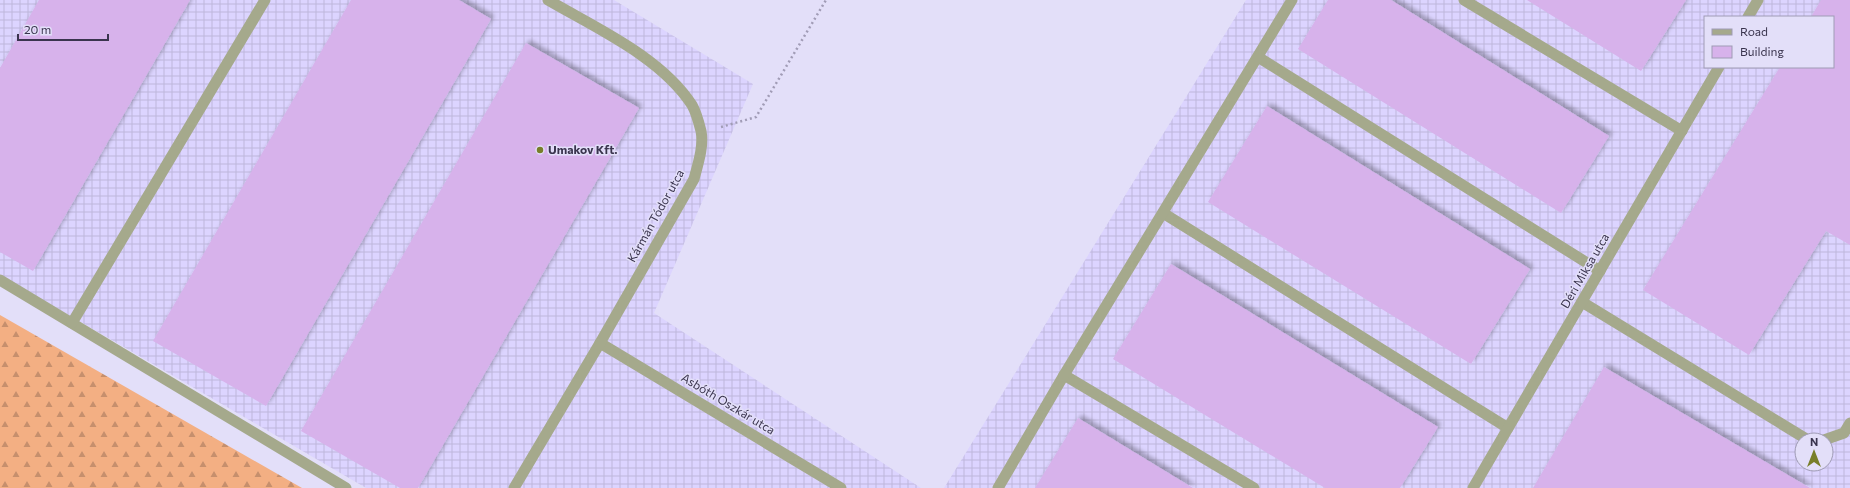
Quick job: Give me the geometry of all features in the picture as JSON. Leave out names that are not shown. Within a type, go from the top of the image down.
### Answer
[{"type":"street","points":[[72,323],[265,0]]},
{"type":"street","name":"Kármán Tódor utca","points":[[514,488],[600,343],[694,178],[700,160],[701,132],[693,106],[668,77],[637,52],[548,0]]},
{"type":"street","points":[[998,488],[1064,375],[1292,0]]},
{"type":"street","points":[[1464,0],[1682,131]]},
{"type":"street","points":[[1749,16],[1758,0]]},
{"type":"street","points":[[1258,57],[1600,271]]},
{"type":"street","name":"Déri Miksa utca","points":[[1473,488],[1718,68]]},
{"type":"street","points":[[1162,213],[1508,428]]},
{"type":"street","points":[[0,280],[346,488]]},
{"type":"street","points":[[1582,302],[1795,432]]},
{"type":"street","name":"Asbóth Oszkár utca","points":[[600,343],[841,488]]},
{"type":"street","points":[[1064,375],[1254,488]]},
{"type":"street","points":[[1834,436],[1844,433],[1850,423]]},
{"type":"path","points":[[701,132],[756,117],[826,0]]},
{"type":"shaded area","points":[[0,0],[614,0],[753,84],[654,313],[921,488],[366,488],[0,275]]},
{"type":"shaded area","points":[[1246,0],[1850,0],[1850,488],[944,488]]},
{"type":"green space","points":[[0,315],[302,488],[0,488]]},
{"type":"building","points":[[39,0],[190,0],[33,271],[0,252],[0,68]]},
{"type":"building","points":[[351,0],[459,0],[491,19],[266,406],[153,341]]},
{"type":"building","points":[[1328,0],[1391,0],[1609,136],[1561,213],[1298,49]]},
{"type":"building","points":[[1527,0],[1686,0],[1641,71]]},
{"type":"building","points":[[1821,0],[1850,0],[1850,245],[1826,231],[1749,355],[1643,290],[1779,68],[1834,68],[1834,16],[1812,16]]},
{"type":"building","points":[[526,43],[639,108],[418,488],[400,488],[301,431]]},
{"type":"building","points":[[1267,106],[1530,269],[1471,364],[1208,202]]},
{"type":"building","points":[[1171,264],[1438,427],[1400,488],[1325,488],[1113,359]]},
{"type":"building","points":[[1604,367],[1810,488],[1533,488]]},
{"type":"building","points":[[1078,418],[1193,488],[1035,488]]},
{"type":"place","name":"Umakov Kft.","points":[[540,150]]}]
